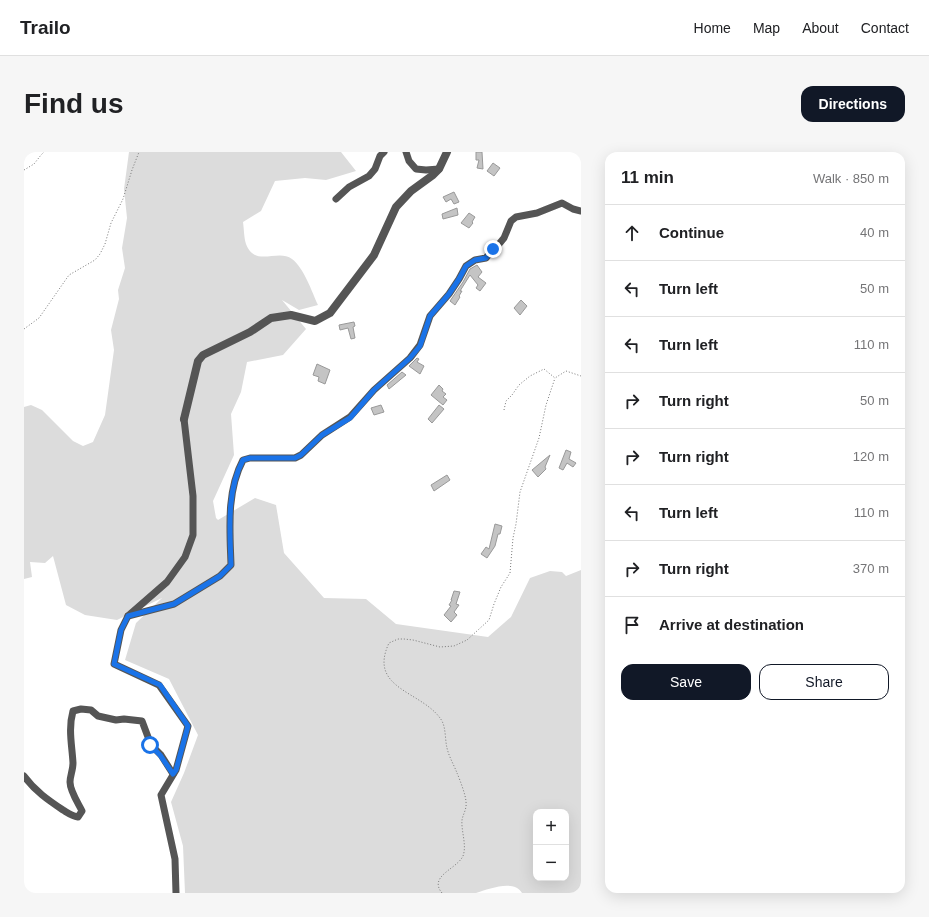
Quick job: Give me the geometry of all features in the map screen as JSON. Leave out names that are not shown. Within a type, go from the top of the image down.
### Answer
[{"type":"street","points":[[336,199],[349,187],[369,176],[375,169],[380,156],[384,152]]},
{"type":"street","points":[[406,152],[409,161],[416,169],[439,169]]},
{"type":"street","points":[[176,893],[174,859],[161,796],[176,770],[188,726],[160,685],[114,664],[121,630],[128,616],[167,582],[185,557],[193,535],[193,496],[184,419],[198,360],[203,355],[250,332],[271,318],[291,315],[315,320],[330,313],[374,255],[396,207],[411,190],[439,169],[447,152]]},
{"type":"street","points":[[128,616],[174,604],[220,576],[231,565],[230,517],[234,485],[237,473],[243,460],[250,458],[295,458],[301,455],[322,435],[350,418],[374,390],[410,358],[420,346],[430,316],[449,294],[466,266],[475,260],[486,258],[504,238],[511,222],[516,217],[537,213],[562,203],[573,209],[581,211]]},
{"type":"street","points":[[24,776],[32,787],[47,800],[68,813],[78,817],[82,811],[72,790],[70,782],[73,764],[70,721],[73,711],[81,709],[91,710],[98,716],[116,720],[124,719],[142,721],[150,745],[160,755],[173,774]]},
{"type":"path","points":[[24,170],[34,164],[44,152]]},
{"type":"path","points":[[24,329],[39,318],[69,275],[95,260],[100,254],[105,244],[111,223],[123,199],[139,152]]},
{"type":"path","points":[[504,410],[506,402],[519,385],[530,376],[544,369],[555,378]]},
{"type":"path","points":[[442,893],[438,888],[438,880],[455,865],[462,857],[464,851],[462,822],[466,808],[466,798],[457,772],[449,756],[442,722],[424,702],[407,694],[392,681],[385,672],[383,666],[384,657],[389,643],[398,639],[413,640],[440,647],[461,644],[489,620],[501,587],[510,573],[513,538],[520,492],[539,438],[546,405],[555,378],[566,371],[581,376]]},
{"type":"shaded area","points":[[129,152],[341,152],[356,171],[326,180],[305,178],[275,181],[261,211],[243,222],[245,242],[250,251],[255,255],[280,255],[292,259],[304,274],[318,305],[299,310],[282,300],[306,329],[283,355],[247,362],[241,392],[231,414],[234,455],[213,501],[216,518],[218,520],[255,498],[276,505],[284,553],[324,598],[366,599],[396,624],[488,637],[511,617],[530,578],[550,571],[562,572],[566,576],[581,570],[581,893],[522,893],[513,887],[501,886],[476,893],[185,893],[183,846],[171,802],[184,773],[198,735],[169,679],[125,660],[136,623],[162,598],[117,620],[85,615],[66,605],[53,556],[45,563],[30,562],[32,577],[24,579],[24,407],[31,405],[42,410],[73,441],[83,446],[93,442],[105,415],[114,350],[111,330],[119,299],[118,290],[125,268],[122,248],[127,218],[124,189]]},
{"type":"building","points":[[476,152],[482,152],[483,169],[477,168],[479,160],[476,160]]},
{"type":"building","points":[[493,163],[500,168],[494,176],[487,171]]},
{"type":"building","points":[[454,192],[459,202],[454,204],[451,199],[446,202],[443,197]]},
{"type":"building","points":[[457,208],[458,215],[443,219],[442,214]]},
{"type":"building","points":[[469,213],[475,217],[469,228],[461,223]]},
{"type":"building","points":[[477,265],[482,272],[478,277],[486,283],[480,291],[476,288],[478,285],[470,275],[460,291],[462,291],[459,296],[460,297],[455,305],[450,301],[470,269]]},
{"type":"building","points":[[521,300],[527,306],[520,315],[514,308]]},
{"type":"building","points":[[354,322],[355,326],[353,327],[355,338],[351,339],[348,328],[340,330],[339,325]]},
{"type":"building","points":[[417,358],[419,359],[417,362],[424,366],[420,374],[409,366]]},
{"type":"building","points":[[317,364],[330,370],[325,384],[318,381],[319,377],[313,375]]},
{"type":"building","points":[[402,372],[406,375],[389,389],[387,385]]},
{"type":"building","points":[[439,385],[443,389],[442,391],[446,394],[443,397],[447,400],[443,405],[431,395]]},
{"type":"building","points":[[381,405],[384,412],[374,415],[371,408]]},
{"type":"building","points":[[439,405],[444,409],[432,423],[428,419]]},
{"type":"building","points":[[566,450],[571,452],[569,459],[576,463],[573,467],[567,463],[563,470],[559,468]]},
{"type":"building","points":[[550,455],[545,467],[546,469],[538,477],[532,470]]},
{"type":"building","points":[[447,475],[450,480],[434,491],[431,485]]},
{"type":"building","points":[[495,524],[502,526],[495,546],[487,558],[481,554],[486,547],[489,549]]},
{"type":"building","points":[[454,591],[460,592],[456,604],[459,605],[454,612],[457,615],[451,622],[444,615],[451,606],[449,605]]},
{"type":"route","points":[[150,745],[160,755],[173,774],[176,770],[188,726],[160,685],[114,664],[121,630],[128,616],[174,604],[220,576],[231,565],[230,517],[232,496],[237,473],[243,460],[250,458],[295,458],[301,455],[322,435],[350,418],[374,390],[410,358],[420,346],[430,316],[449,294],[466,266],[475,260],[486,258],[493,249]]}]
